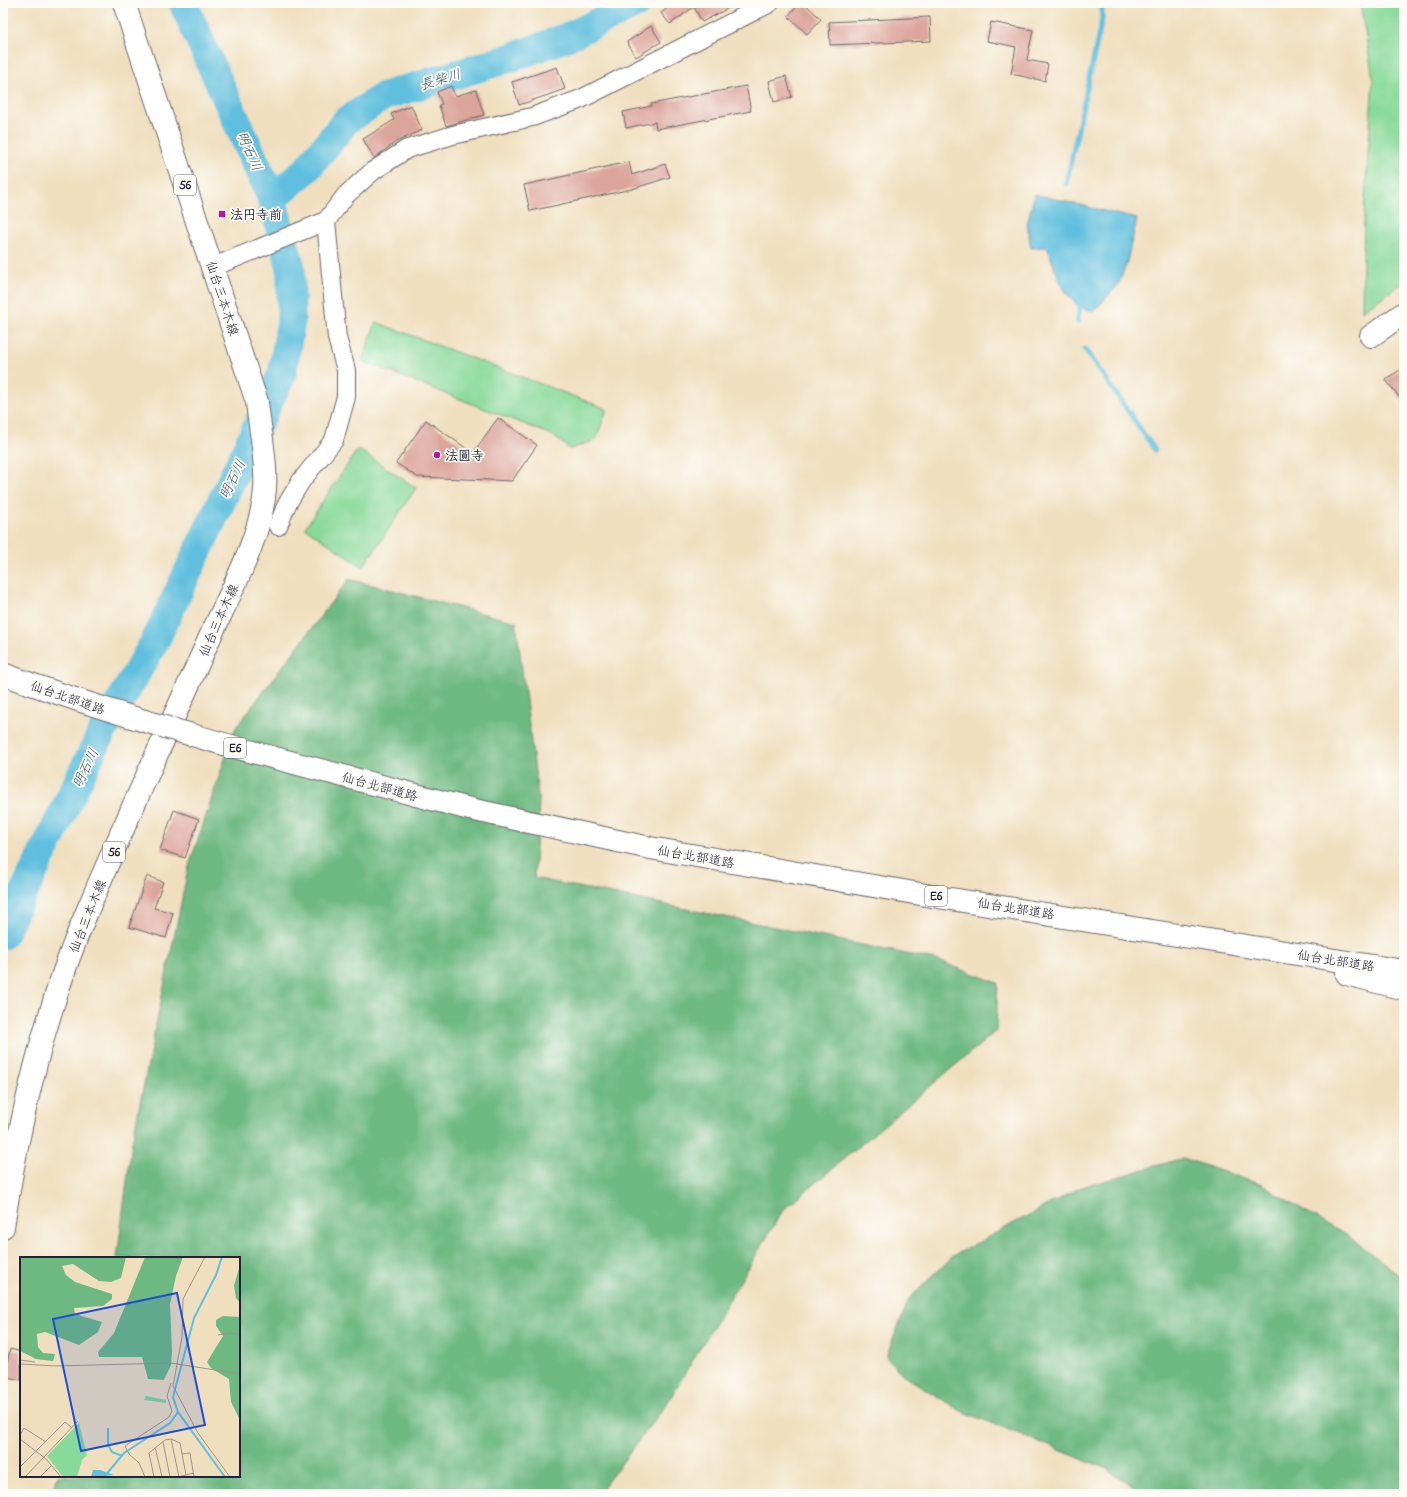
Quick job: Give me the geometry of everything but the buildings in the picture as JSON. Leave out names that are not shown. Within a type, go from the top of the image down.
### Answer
[{"type":"main road","name":"仙台三本木線","points":[[3,1227],[12,1168],[30,1086],[55,1000],[86,915],[232,589],[257,528],[265,490],[263,453],[257,402],[124,3]]},
{"type":"main road","points":[[1371,336],[1404,313]]},
{"type":"main road","name":"仙台北部道路","points":[[3,674],[75,700],[231,747],[470,809],[650,848],[938,897],[1404,971]]},
{"type":"main road","points":[[1175,934],[1404,989]]},
{"type":"street","points":[[213,267],[258,250],[326,221],[346,195],[373,171],[407,149],[532,117],[581,99],[770,3]]},
{"type":"street","points":[[278,526],[287,504],[301,481],[334,440],[346,397],[346,370],[337,338],[326,221]]},
{"type":"green space","points":[[1360,3],[1404,3],[1404,282],[1362,311],[1364,216],[1373,78]]},
{"type":"green space","points":[[376,322],[607,409],[596,440],[570,449],[552,435],[362,361]]},
{"type":"green space","points":[[358,449],[416,488],[363,567],[305,528]]},
{"type":"green space","points":[[349,579],[516,622],[539,803],[534,878],[936,960],[998,983],[996,1031],[783,1210],[666,1405],[598,1494],[49,1494],[58,1477],[240,1477],[240,1257],[117,1257],[132,1142],[188,869],[235,729]]},
{"type":"green space","points":[[1183,1158],[1262,1185],[1352,1239],[1404,1278],[1404,1494],[1144,1494],[1107,1469],[959,1410],[903,1375],[886,1357],[909,1299],[953,1256],[1079,1188]]},
{"type":"water","points":[[1035,194],[1137,219],[1126,265],[1118,285],[1094,311],[1081,307],[1073,301],[1059,279],[1047,247],[1031,248],[1027,224]]},
{"type":"waterway","name":"明石川","points":[[3,935],[101,734],[155,641],[282,374],[291,321],[291,268],[272,199],[183,3]]},
{"type":"waterway","name":"長柴川","points":[[272,199],[306,170],[346,121],[384,96],[504,60],[565,38],[638,3]]},
{"type":"waterway","points":[[1066,184],[1102,19],[1102,3]]},
{"type":"waterway","points":[[1078,322],[1080,301]]},
{"type":"waterway","points":[[1085,349],[1155,450]]},
{"type":"place","name":"法円寺前","points":[[222,214]]},
{"type":"place","name":"法圓寺","points":[[437,455]]}]
